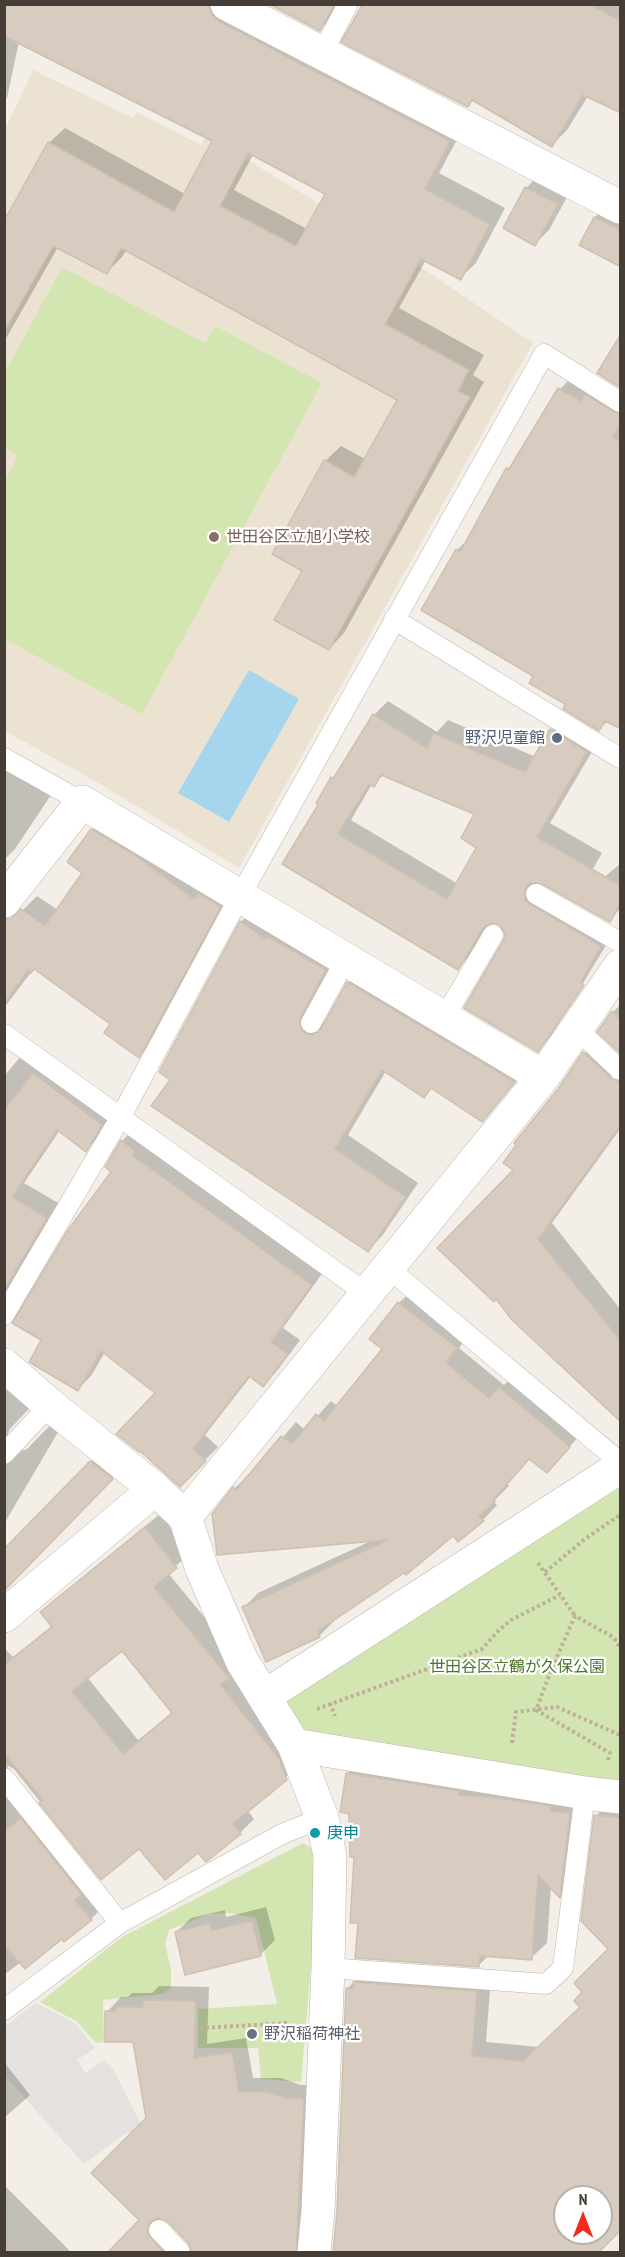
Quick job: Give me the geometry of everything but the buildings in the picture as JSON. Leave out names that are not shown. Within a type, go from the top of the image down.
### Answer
[{"type":"street","points":[[227,4],[621,207]]},
{"type":"street","points":[[4,901],[82,802],[543,1077]]},
{"type":"street","points":[[185,1517],[543,1077],[621,966]]},
{"type":"street","points":[[4,1365],[185,1517],[202,1569],[242,1661],[294,1744],[322,1818],[330,1856],[328,1968],[318,2211],[314,2253]]},
{"type":"street","points":[[265,1696],[621,1467]]},
{"type":"street","points":[[4,1616],[155,1490]]},
{"type":"street","points":[[294,1744],[585,1793],[621,1797]]},
{"type":"lane","points":[[322,53],[348,4]]},
{"type":"lane","points":[[4,1315],[120,1118],[240,896],[544,354],[621,402]]},
{"type":"lane","points":[[394,619],[621,758]]},
{"type":"lane","points":[[4,758],[82,802]]},
{"type":"lane","points":[[536,894],[621,942]]},
{"type":"lane","points":[[444,1018],[493,935]]},
{"type":"lane","points":[[311,1023],[346,959]]},
{"type":"lane","points":[[577,1029],[621,1070]]},
{"type":"lane","points":[[4,1034],[367,1294]]},
{"type":"lane","points":[[388,1268],[621,1462]]},
{"type":"lane","points":[[4,1454],[50,1405]]},
{"type":"lane","points":[[4,1778],[120,1923]]},
{"type":"lane","points":[[328,1968],[546,1984],[563,1968],[585,1793]]},
{"type":"lane","points":[[4,2010],[120,1923],[282,1834],[322,1818]]},
{"type":"lane","points":[[159,2230],[180,2253]]},
{"type":"path","points":[[545,1572],[585,1539],[621,1515]]},
{"type":"path","points":[[518,1533],[575,1616],[613,1637],[621,1647]]},
{"type":"path","points":[[310,1713],[330,1703],[482,1649],[511,1620],[560,1594]]},
{"type":"path","points":[[536,1710],[575,1616]]},
{"type":"path","points":[[522,1744],[511,1743],[516,1713],[557,1707],[621,1735]]},
{"type":"path","points":[[536,1710],[610,1753],[609,1760],[598,1758]]},
{"type":"path","points":[[200,2028],[326,2020]]},
{"type":"shaded area","name":"世田谷区立旭小学校","points":[[33,70],[133,118],[137,112],[201,145],[206,135],[394,249],[533,343],[239,868],[95,781],[5,731],[4,132]]},
{"type":"shaded area","points":[[36,2003],[75,2023],[95,2048],[77,2060],[86,2073],[104,2060],[113,2069],[144,2130],[126,2133],[84,2164],[5,2076],[4,2027]]},
{"type":"green space","points":[[62,267],[205,343],[215,326],[322,383],[142,714],[5,639],[5,481],[18,455],[5,447],[5,373]]},
{"type":"green space","name":"世田谷区立鶴が久保公園","points":[[620,1476],[620,1789],[306,1736],[277,1697]]},
{"type":"green space","points":[[303,1843],[312,1848],[318,1884],[301,2082],[261,2079],[258,2048],[198,2048],[198,2009],[277,2004],[256,1918],[229,1913],[208,1914],[169,1930],[165,1944],[171,1969],[171,1988],[162,1994],[103,2000],[104,2042],[96,2043],[76,2021],[40,2002],[122,1937]]},
{"type":"water","points":[[249,670],[299,699],[229,822],[178,793]]},
{"type":"place","name":"世田谷区立旭小学校","points":[[214,537]]},
{"type":"place","name":"野沢児童館","points":[[557,738]]},
{"type":"place","name":"庚申","points":[[315,1833]]},
{"type":"place","name":"野沢稲荷神社","points":[[252,2034]]}]
